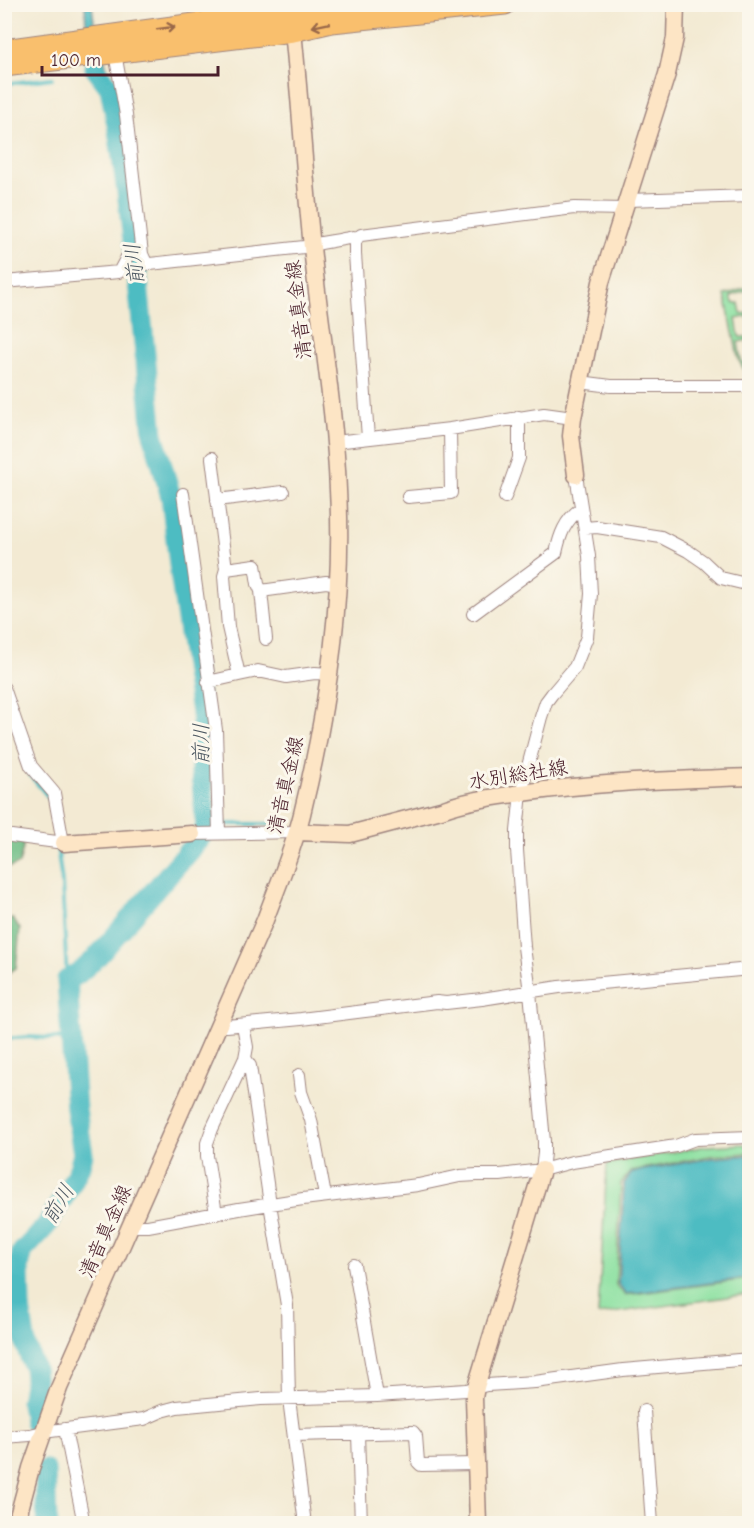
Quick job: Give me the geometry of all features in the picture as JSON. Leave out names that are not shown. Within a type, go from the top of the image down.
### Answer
[{"type":"highway","points":[[4,50],[111,47],[357,4]]},
{"type":"highway","points":[[291,16],[333,22],[505,4]]},
{"type":"highway","points":[[4,66],[78,48]]},
{"type":"main road","points":[[576,475],[572,436],[580,382],[602,282],[667,74],[675,38],[676,4]]},
{"type":"main road","name":"清音真金線","points":[[16,1524],[22,1498],[59,1388],[265,920],[297,832],[315,757],[333,650],[340,543],[339,511],[335,442],[312,245],[291,16]]},
{"type":"main road","name":"水別総社線","points":[[297,832],[350,834],[454,806],[551,788],[618,782],[750,777]]},
{"type":"main road","points":[[59,842],[209,831]]},
{"type":"main road","points":[[477,1524],[474,1398],[476,1387],[542,1170]]},
{"type":"street","points":[[111,47],[126,115],[142,254],[146,263],[304,247],[321,242],[357,238],[361,235],[574,208],[750,195]]},
{"type":"street","points":[[357,238],[355,254],[368,438]]},
{"type":"street","points":[[4,282],[119,272],[127,257]]},
{"type":"street","points":[[580,382],[611,386],[750,387]]},
{"type":"street","points":[[335,442],[450,429],[544,414],[573,418]]},
{"type":"street","points":[[505,497],[519,458],[519,417]]},
{"type":"street","points":[[408,497],[451,493],[450,429]]},
{"type":"street","points":[[212,458],[226,569],[224,576],[228,627],[239,675]]},
{"type":"street","points":[[542,1170],[544,1141],[524,948],[517,850],[518,811],[546,702],[575,667],[587,637],[591,594],[589,556],[576,475]]},
{"type":"street","points":[[217,500],[283,492]]},
{"type":"street","points":[[183,494],[216,730],[209,831],[297,832]]},
{"type":"street","points":[[473,614],[556,553],[560,534],[580,509]]},
{"type":"street","points":[[585,528],[597,527],[661,537],[688,551],[721,578],[750,585]]},
{"type":"street","points":[[226,569],[255,565],[261,591],[266,639]]},
{"type":"street","points":[[261,591],[326,582],[338,584]]},
{"type":"street","points":[[208,682],[258,671],[286,676],[315,672],[329,674]]},
{"type":"street","points":[[4,688],[31,766],[54,793],[62,837],[59,842],[4,835]]},
{"type":"street","points":[[219,1026],[482,999],[559,987],[750,969]]},
{"type":"street","points":[[216,1214],[207,1143],[245,1058],[247,1047],[243,1025]]},
{"type":"street","points":[[245,1058],[250,1066],[287,1305],[289,1399],[304,1524]]},
{"type":"street","points":[[299,1075],[301,1092],[311,1120],[325,1196]]},
{"type":"street","points":[[130,1226],[148,1226],[270,1204],[418,1185],[469,1175],[500,1175],[542,1170],[572,1162],[676,1146],[695,1139],[750,1137]]},
{"type":"street","points":[[354,1265],[376,1396]]},
{"type":"street","points":[[4,1437],[144,1419],[177,1407],[261,1400],[466,1390],[487,1385],[535,1382],[623,1370],[750,1359]]},
{"type":"street","points":[[644,1411],[652,1524]]},
{"type":"street","points":[[66,1429],[84,1524]]},
{"type":"street","points":[[294,1435],[413,1431],[416,1436],[420,1465],[476,1464]]},
{"type":"street","points":[[358,1434],[361,1524]]},
{"type":"green space","points":[[749,287],[749,290],[731,296],[733,303],[739,303],[741,314],[749,313],[749,316],[736,319],[739,337],[749,337],[749,351],[748,340],[738,342],[741,360],[749,370],[749,378],[739,361],[725,295]]},
{"type":"green space","points":[[4,841],[23,841],[19,864],[5,869]]},
{"type":"green space","points":[[5,919],[13,919],[20,929],[16,968],[5,975]]},
{"type":"green space","points":[[745,1144],[749,1146],[749,1153],[711,1156],[631,1171],[621,1183],[616,1285],[625,1295],[749,1279],[749,1294],[598,1315],[607,1164],[707,1146]]},
{"type":"water","points":[[85,5],[92,5],[94,22],[113,91],[108,92],[102,84],[88,74]]},
{"type":"water","points":[[749,1155],[749,1278],[626,1294],[618,1284],[624,1183],[632,1172],[712,1158]]},
{"type":"waterway","name":"前川","points":[[34,1421],[31,1403],[35,1378],[26,1346],[20,1307],[19,1268],[22,1252],[46,1226],[79,1169],[83,1154],[76,1109],[67,980],[78,974],[96,958],[200,838],[206,827],[201,772],[202,719],[171,497],[153,434],[138,283],[118,130],[110,88],[95,68]]},
{"type":"waterway","points":[[4,84],[52,78]]},
{"type":"waterway","points":[[26,767],[50,799]]},
{"type":"waterway","points":[[665,789],[677,788]]},
{"type":"waterway","points":[[205,822],[287,824]]},
{"type":"waterway","points":[[57,845],[62,883],[67,980]]},
{"type":"waterway","points":[[4,1039],[27,1037],[70,1039]]},
{"type":"waterway","name":"前川","points":[[45,1470],[47,1524]]}]
